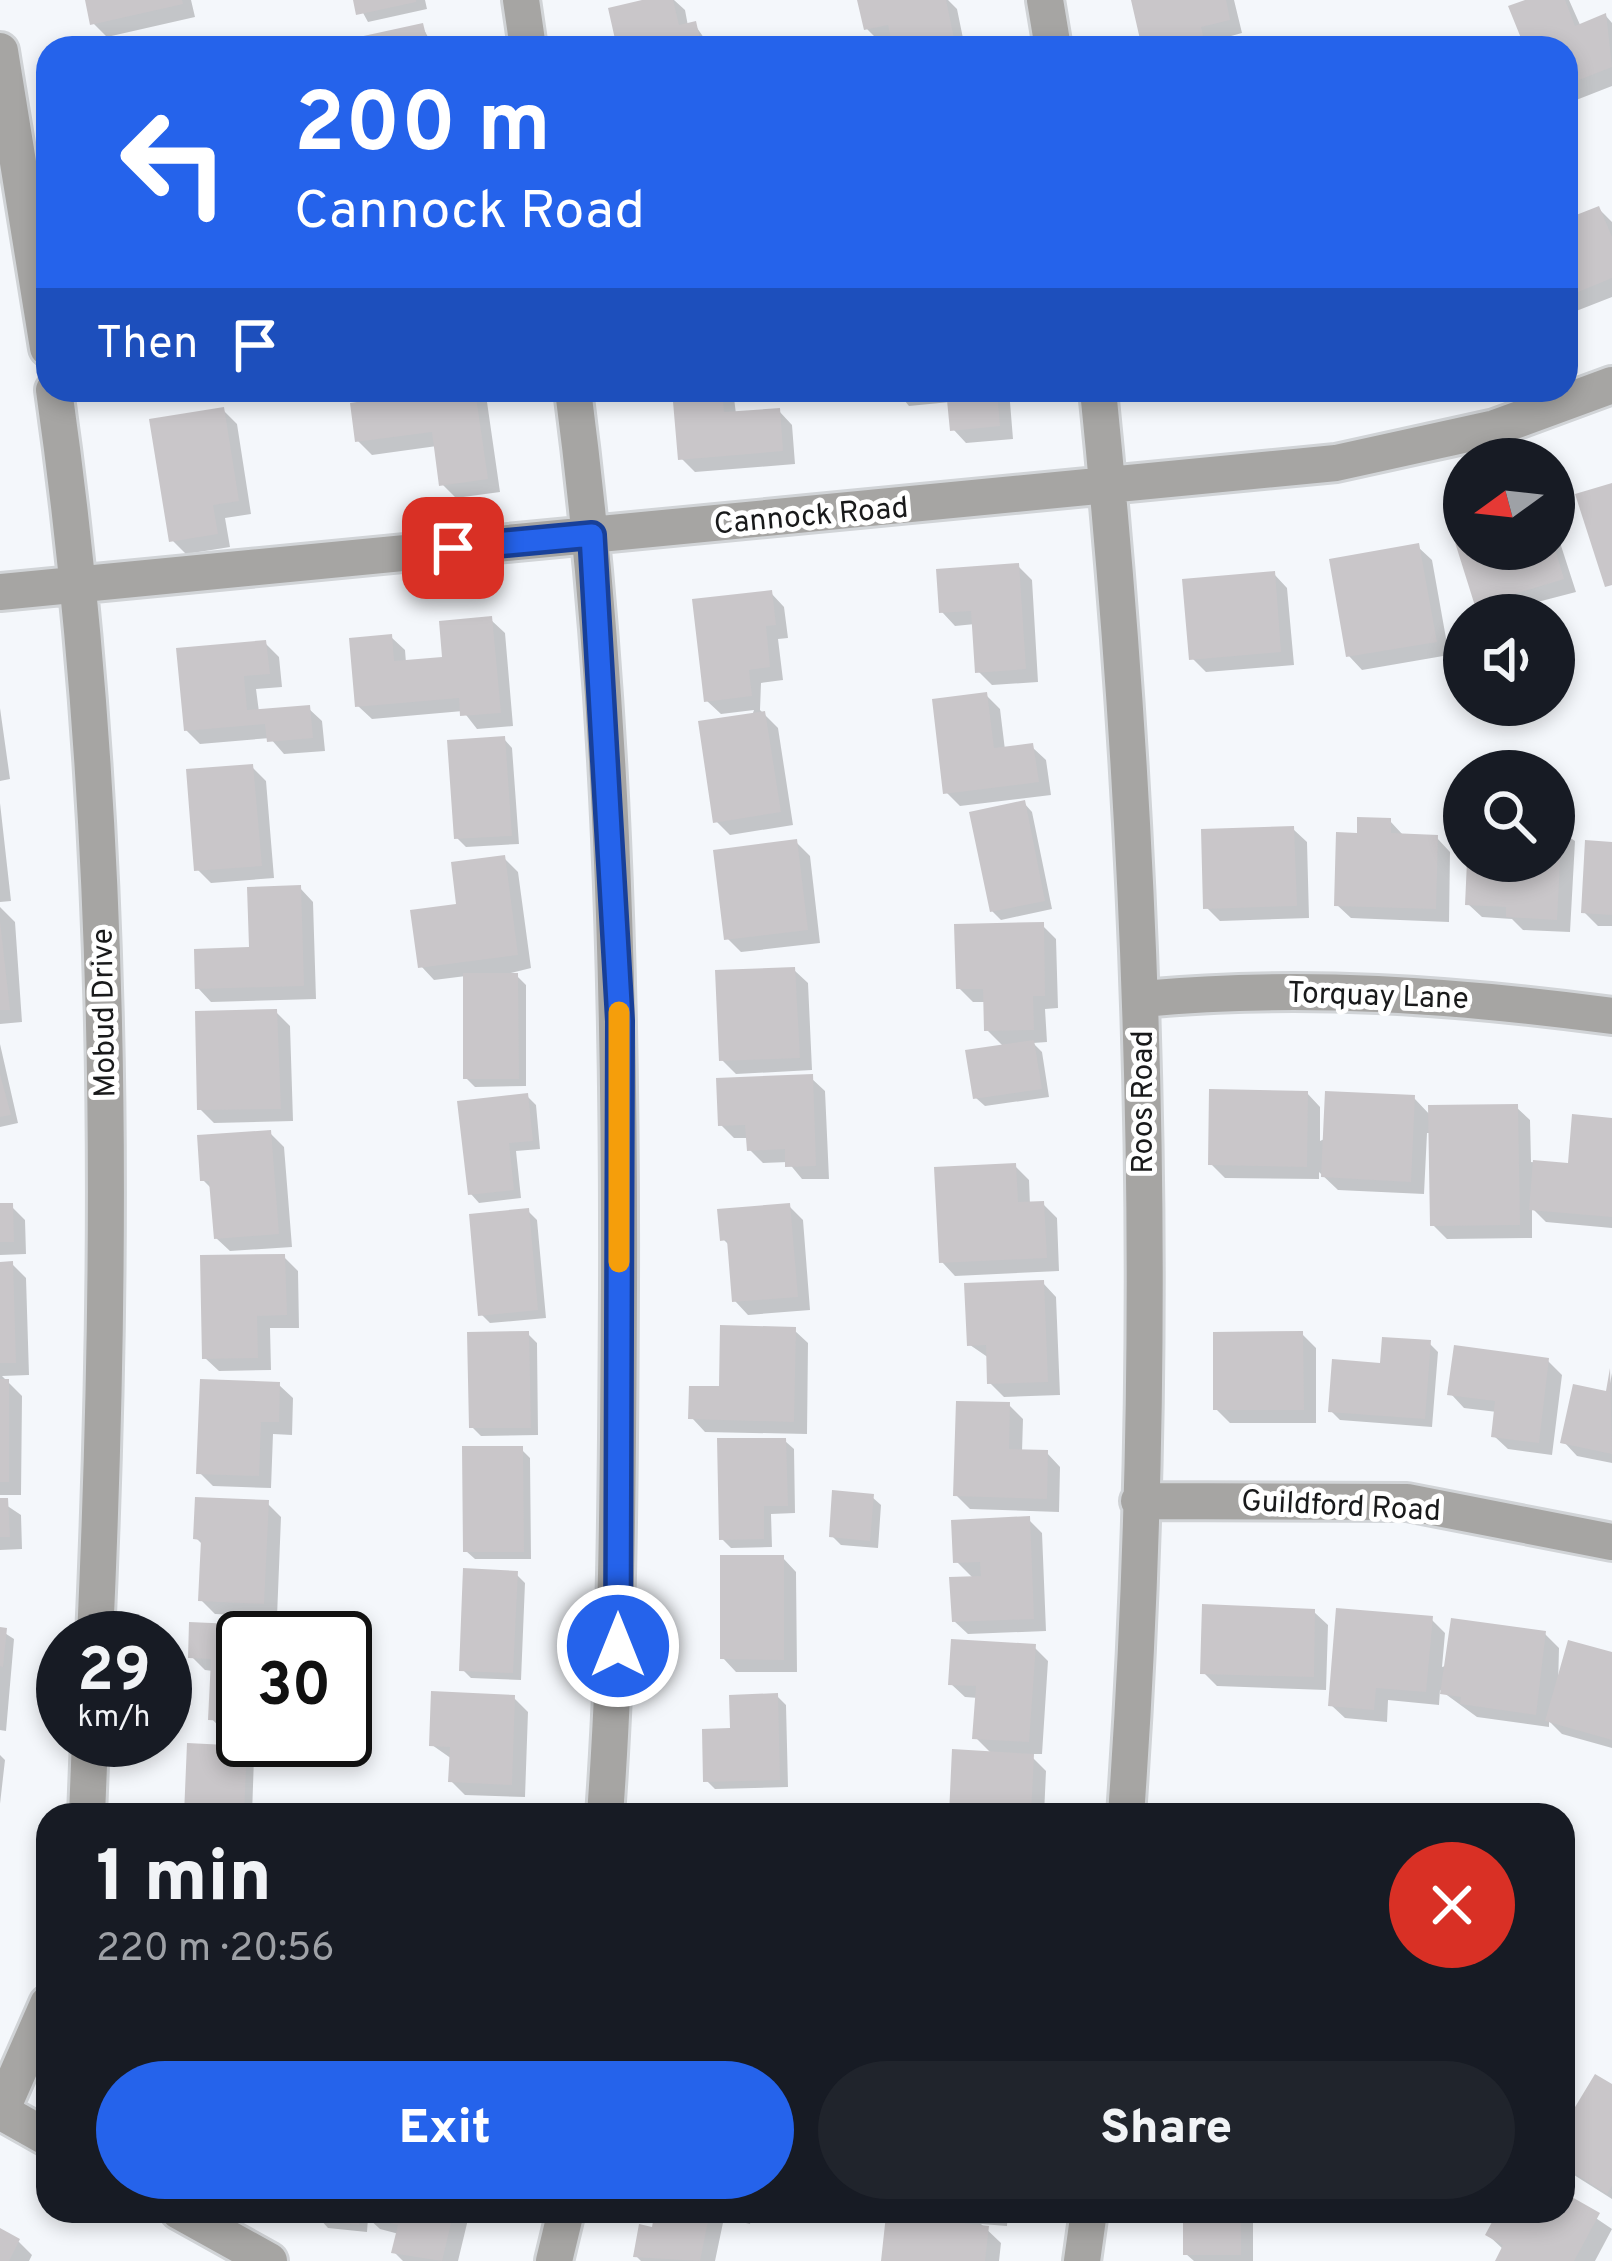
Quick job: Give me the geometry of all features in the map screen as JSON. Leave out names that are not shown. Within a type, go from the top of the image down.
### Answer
[{"type":"street","points":[[520,0],[526,36]]},
{"type":"street","points":[[1045,0],[1051,36]]},
{"type":"street","points":[[0,51],[36,274]]},
{"type":"street","name":"Cannock Road","points":[[1578,397],[1612,385]]},
{"type":"street","name":"Mobud Drive","points":[[56,402],[82,584],[104,982],[106,1402],[96,1611]]},
{"type":"street","points":[[575,402],[592,535],[620,1021],[618,1646],[606,1803]]},
{"type":"street","name":"Roos Road","points":[[1098,402],[1129,708],[1142,999],[1138,1642],[1127,1803]]},
{"type":"street","name":"Cannock Road","points":[[0,592],[1336,463],[1495,428],[1566,402]]},
{"type":"street","name":"Torquay Lane","points":[[1142,999],[1227,991],[1379,992],[1476,998],[1612,1016]]},
{"type":"street","name":"Guildford Road","points":[[1139,1501],[1406,1502],[1612,1542]]},
{"type":"street","points":[[87,1803],[89,1767]]},
{"type":"street","points":[[36,2031],[1,2111],[36,2131]]},
{"type":"street","points":[[197,2223],[245,2255]]},
{"type":"street","points":[[554,2261],[563,2223]]},
{"type":"street","points":[[1082,2261],[1087,2223]]},
{"type":"building","points":[[85,0],[182,0],[183,4],[90,25]]},
{"type":"building","points":[[353,0],[416,0],[416,2],[356,15]]},
{"type":"building","points":[[642,0],[673,0],[679,25],[696,21],[699,36],[614,36],[608,8]]},
{"type":"building","points":[[857,0],[946,0],[954,36],[890,36],[888,25],[864,30]]},
{"type":"building","points":[[1131,0],[1226,0],[1230,20],[1201,27],[1203,36],[1139,36]]},
{"type":"building","points":[[1525,0],[1565,0],[1575,26],[1606,13],[1612,67],[1578,80],[1578,36],[1520,36],[1508,6]]},
{"type":"building","points":[[423,23],[426,36],[363,36]]},
{"type":"building","points":[[1599,206],[1612,237],[1612,278],[1578,292],[1578,214]]},
{"type":"building","points":[[477,402],[488,479],[439,486],[432,432],[355,442],[350,403]]},
{"type":"building","points":[[673,402],[723,402],[724,412],[780,408],[783,451],[678,460]]},
{"type":"building","points":[[947,402],[998,402],[1000,426],[950,431]]},
{"type":"building","points":[[224,407],[239,501],[213,505],[218,534],[169,542],[149,419]]},
{"type":"building","points":[[1612,483],[1612,585],[1605,587],[1575,494]]},
{"type":"building","points":[[1419,543],[1437,642],[1346,657],[1329,559]]},
{"type":"building","points":[[1019,563],[1026,669],[975,673],[971,611],[939,613],[936,569]]},
{"type":"building","points":[[1464,570],[1561,570],[1564,579],[1515,594],[1471,594]]},
{"type":"building","points":[[1275,571],[1281,652],[1189,660],[1182,579]]},
{"type":"building","points":[[772,590],[776,625],[766,626],[770,667],[749,670],[752,696],[704,702],[692,599]]},
{"type":"building","points":[[492,616],[501,713],[460,716],[459,698],[355,707],[349,638],[392,634],[394,661],[442,657],[439,621]]},
{"type":"building","points":[[266,640],[270,674],[244,676],[247,710],[310,705],[313,738],[267,742],[265,724],[184,731],[176,648]]},
{"type":"building","points":[[987,692],[994,748],[1033,743],[1039,782],[943,794],[932,699]]},
{"type":"building","points":[[765,711],[781,812],[713,823],[698,721]]},
{"type":"building","points":[[505,736],[512,836],[454,839],[447,740]]},
{"type":"building","points":[[253,764],[262,866],[194,871],[186,769]]},
{"type":"building","points":[[1025,800],[1045,901],[990,912],[969,812]]},
{"type":"building","points":[[1357,817],[1391,818],[1391,833],[1438,835],[1436,909],[1334,906],[1336,832],[1357,833]]},
{"type":"building","points":[[1294,826],[1297,906],[1203,909],[1201,829]]},
{"type":"building","points":[[797,839],[808,930],[724,940],[713,850]]},
{"type":"building","points":[[1585,840],[1612,842],[1612,915],[1581,913]]},
{"type":"building","points":[[505,855],[518,955],[418,968],[410,910],[456,904],[451,862]]},
{"type":"building","points":[[1466,882],[1559,882],[1557,920],[1506,917],[1506,907],[1465,905]]},
{"type":"building","points":[[301,885],[304,986],[195,989],[194,949],[249,947],[247,887]]},
{"type":"building","points":[[0,921],[10,1010],[0,1010]]},
{"type":"building","points":[[1044,922],[1045,996],[1033,996],[1034,1030],[984,1031],[983,989],[956,989],[954,924]]},
{"type":"building","points":[[795,967],[800,1058],[719,1061],[715,970]]},
{"type":"building","points":[[463,973],[518,973],[519,1079],[463,1079]]},
{"type":"building","points":[[277,1009],[281,1109],[197,1110],[195,1011]]},
{"type":"building","points":[[1034,1040],[1042,1089],[973,1099],[965,1050]]},
{"type":"building","points":[[0,1074],[11,1115],[0,1117]]},
{"type":"building","points":[[813,1074],[816,1166],[785,1167],[785,1149],[747,1151],[745,1125],[718,1126],[716,1078]]},
{"type":"building","points":[[1209,1089],[1308,1091],[1307,1167],[1208,1165]]},
{"type":"building","points":[[1325,1091],[1415,1095],[1411,1182],[1321,1177]]},
{"type":"building","points":[[528,1093],[533,1141],[509,1143],[514,1190],[468,1195],[457,1101]]},
{"type":"building","points":[[1518,1104],[1520,1225],[1430,1226],[1428,1105]]},
{"type":"building","points":[[1572,1114],[1612,1118],[1612,1217],[1529,1210],[1533,1160],[1568,1163]]},
{"type":"building","points":[[271,1130],[279,1234],[214,1239],[209,1181],[200,1181],[197,1135]]},
{"type":"building","points":[[1016,1163],[1018,1202],[1044,1201],[1047,1258],[939,1263],[934,1167]]},
{"type":"building","points":[[0,1203],[13,1203],[14,1242],[0,1242]]},
{"type":"building","points":[[790,1203],[798,1297],[732,1302],[727,1240],[720,1241],[717,1209]]},
{"type":"building","points":[[529,1208],[538,1310],[478,1316],[469,1214]]},
{"type":"building","points":[[285,1254],[287,1315],[257,1316],[258,1358],[202,1359],[200,1255]]},
{"type":"building","points":[[13,1261],[16,1363],[0,1363],[0,1262]]},
{"type":"building","points":[[1044,1280],[1048,1382],[987,1384],[986,1345],[967,1346],[964,1283]]},
{"type":"building","points":[[720,1325],[796,1327],[794,1422],[688,1419],[689,1386],[719,1386]]},
{"type":"building","points":[[529,1331],[531,1428],[469,1428],[467,1332]]},
{"type":"building","points":[[1303,1331],[1304,1410],[1213,1410],[1213,1332]]},
{"type":"building","points":[[1382,1337],[1431,1340],[1425,1419],[1328,1412],[1332,1359],[1380,1363]]},
{"type":"building","points":[[1454,1345],[1549,1358],[1539,1443],[1491,1437],[1495,1401],[1447,1395]]},
{"type":"building","points":[[1610,1368],[1612,1454],[1560,1443],[1573,1384],[1606,1391]]},
{"type":"building","points":[[0,1379],[9,1379],[9,1482],[0,1482]]},
{"type":"building","points":[[200,1379],[280,1382],[279,1422],[261,1422],[259,1476],[196,1474]]},
{"type":"building","points":[[956,1401],[1010,1402],[1009,1449],[1048,1450],[1047,1499],[953,1496]]},
{"type":"building","points":[[717,1438],[786,1438],[788,1506],[764,1506],[764,1539],[719,1540]]},
{"type":"building","points":[[462,1446],[523,1446],[524,1552],[463,1552]]},
{"type":"building","points":[[832,1490],[874,1494],[870,1541],[829,1537]]},
{"type":"building","points":[[195,1497],[269,1500],[264,1604],[198,1601],[201,1540],[193,1539]]},
{"type":"building","points":[[0,1498],[8,1498],[10,1537],[0,1537]]},
{"type":"building","points":[[1030,1516],[1034,1619],[952,1622],[949,1577],[981,1576],[980,1562],[953,1563],[951,1520]]},
{"type":"building","points":[[720,1555],[784,1555],[784,1660],[720,1659]]},
{"type":"building","points":[[463,1568],[518,1571],[513,1673],[459,1671]]},
{"type":"building","points":[[1202,1604],[1315,1609],[1314,1677],[1200,1674]]},
{"type":"building","points":[[1336,1608],[1433,1616],[1426,1692],[1376,1688],[1374,1710],[1328,1706]]},
{"type":"building","points":[[1451,1618],[1546,1631],[1536,1715],[1460,1704],[1461,1697],[1440,1694]]},
{"type":"building","points":[[192,1622],[216,1623],[216,1720],[208,1720],[211,1659],[192,1658]]},
{"type":"building","points":[[0,1627],[7,1628],[3,1667],[0,1666]]},
{"type":"building","points":[[951,1639],[1036,1644],[1029,1742],[972,1739],[976,1686],[948,1685]]},
{"type":"building","points":[[1568,1640],[1612,1652],[1612,1740],[1545,1721]]},
{"type":"building","points":[[431,1691],[515,1695],[512,1785],[448,1782],[450,1747],[429,1746]]},
{"type":"building","points":[[778,1693],[780,1780],[703,1782],[702,1729],[730,1728],[729,1695]]},
{"type":"building","points":[[192,1743],[216,1744],[216,1767],[246,1767],[245,1803],[184,1803]]},
{"type":"building","points":[[952,1749],[1034,1754],[1032,1803],[950,1803]]},
{"type":"building","points":[[1595,2074],[1612,2084],[1612,2186],[1607,2194],[1575,2174],[1575,2107]]},
{"type":"building","points":[[1575,2199],[1600,2213],[1574,2261],[1495,2261],[1503,2245],[1485,2235],[1492,2223],[1575,2223]]},
{"type":"building","points":[[390,2223],[451,2223],[442,2261],[391,2253],[398,2225]]},
{"type":"building","points":[[653,2223],[708,2223],[700,2261],[633,2257],[639,2224],[652,2227]]},
{"type":"building","points":[[885,2223],[989,2226],[985,2261],[881,2261]]},
{"type":"building","points":[[1183,2223],[1241,2223],[1241,2255],[1183,2255]]},
{"type":"building","points":[[0,2228],[20,2239],[9,2261],[0,2261]]},
{"type":"slow traffic","points":[[619,1012],[619,1262]]},
{"type":"route","points":[[453,548],[592,535],[620,1021],[618,1646]]}]
